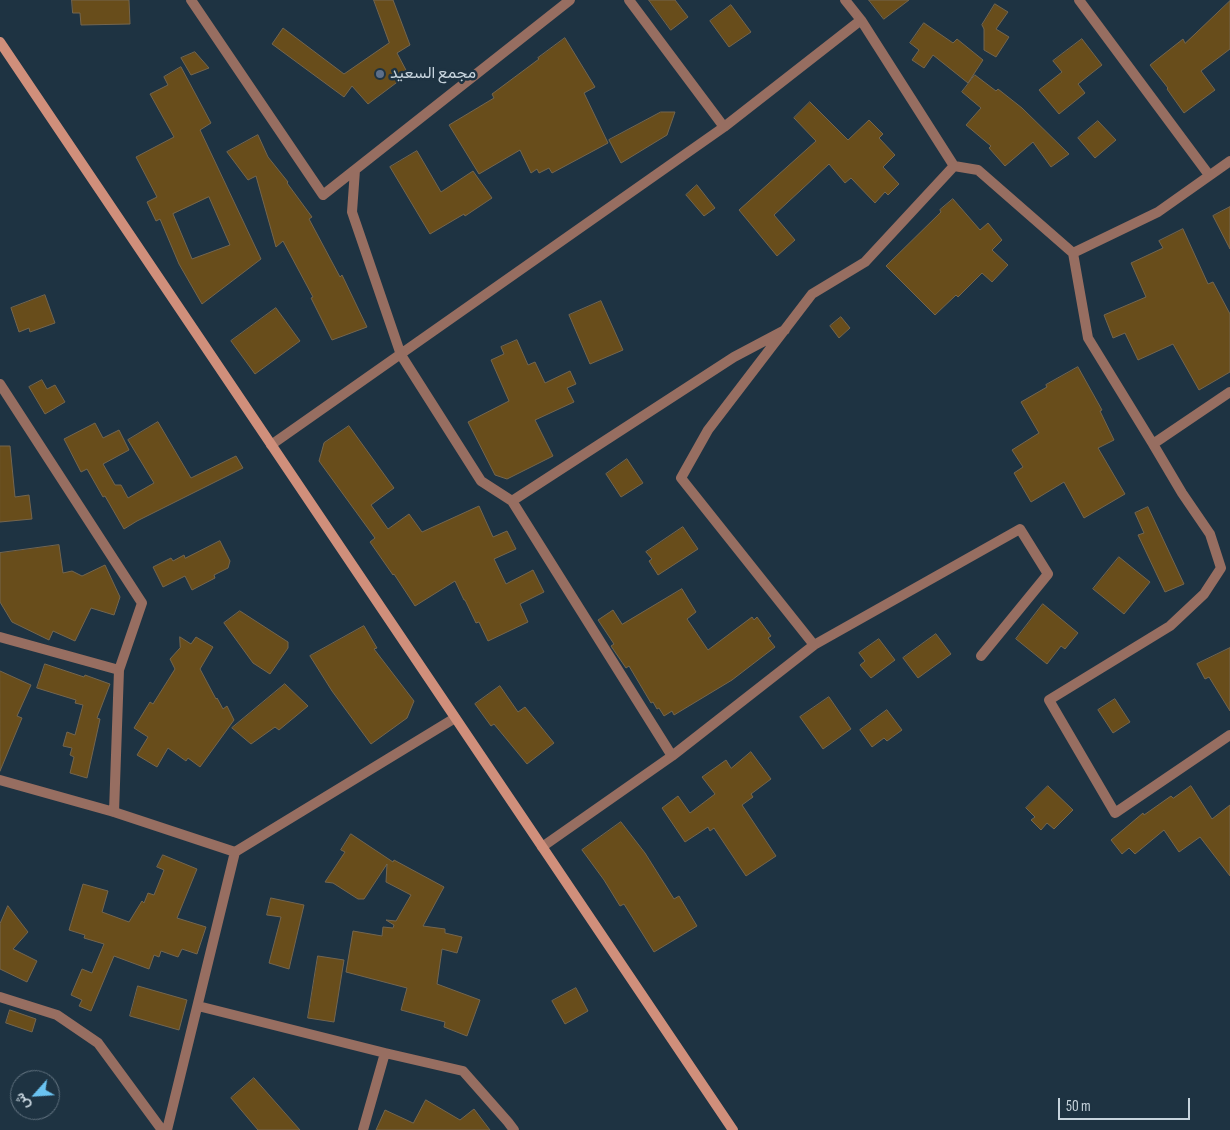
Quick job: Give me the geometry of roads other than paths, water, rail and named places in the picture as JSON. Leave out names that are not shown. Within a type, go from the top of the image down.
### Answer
[{"type":"street","points":[[191,0],[323,195],[570,0]]},
{"type":"street","points":[[629,0],[724,128]]},
{"type":"street","points":[[845,0],[861,20],[954,166],[978,170],[1073,253],[1088,338],[1182,493],[1210,534],[1221,568],[1204,594],[1170,626],[1049,700],[1115,813],[1230,735]]},
{"type":"street","points":[[1080,0],[1210,176]]},
{"type":"street","points":[[271,445],[724,128],[861,20]]},
{"type":"street","points":[[0,42],[733,1130]]},
{"type":"street","points":[[1073,253],[1158,212],[1230,161]]},
{"type":"street","points":[[814,645],[681,478],[708,430],[812,294],[865,262],[954,166]]},
{"type":"street","points":[[355,170],[352,212],[401,355],[480,481],[512,501],[672,756]]},
{"type":"street","points":[[512,501],[734,357],[785,330]]},
{"type":"street","points":[[0,384],[142,603],[119,670],[114,812]]},
{"type":"street","points":[[1153,444],[1230,392]]},
{"type":"street","points":[[542,847],[672,756],[814,645],[1020,529],[1048,574],[981,656]]},
{"type":"street","points":[[0,637],[119,670]]},
{"type":"street","points":[[167,1130],[235,852],[455,718]]},
{"type":"street","points":[[0,780],[114,812],[235,852]]},
{"type":"street","points":[[0,997],[57,1015],[98,1043],[162,1130]]},
{"type":"street","points":[[198,1006],[463,1071],[514,1130]]},
{"type":"street","points":[[363,1130],[385,1053]]},
{"type":"place","name":"مجمع السعيد","points":[[380,74]]}]
